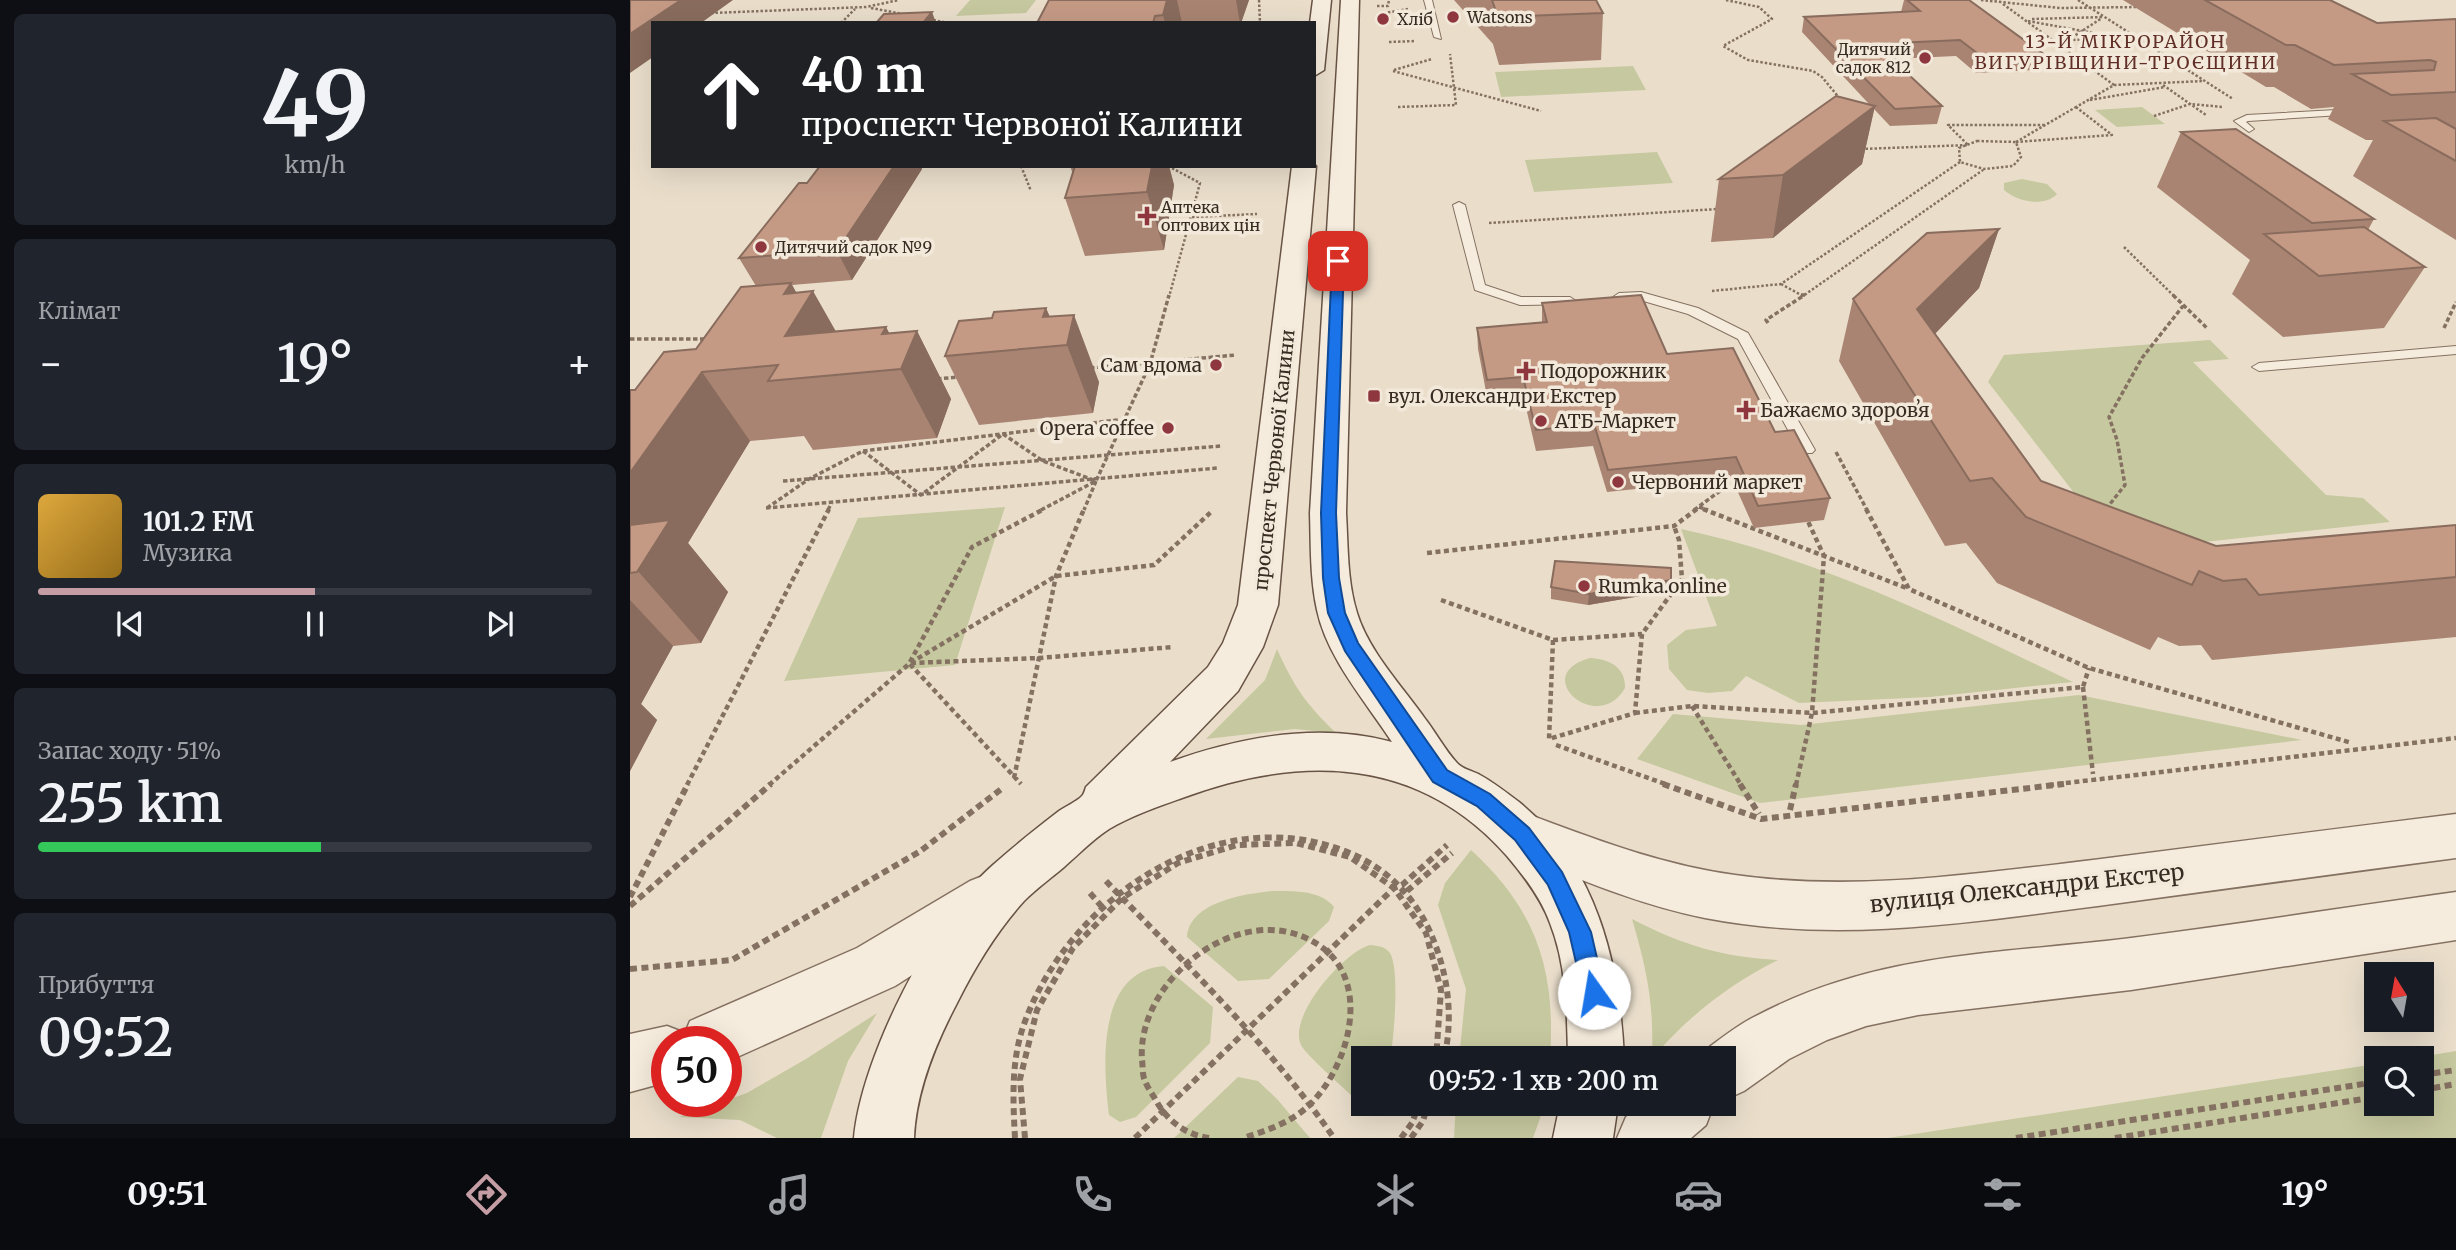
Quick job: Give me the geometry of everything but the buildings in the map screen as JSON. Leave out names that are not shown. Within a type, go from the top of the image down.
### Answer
[{"type":"main road","points":[[1316,52],[1322,0]]},
{"type":"main road","points":[[1363,3],[1328,513],[1331,578],[1337,613],[1351,646],[1440,776]]},
{"type":"main road","name":"проспект Червоної Калини","points":[[1087,817],[1223,679],[1242,647],[1258,604],[1304,168]]},
{"type":"main road","points":[[742,1027],[876,967],[1001,890],[1087,817],[1218,765],[1277,752],[1334,750],[1375,756],[1440,776],[1483,800],[1522,834],[1555,878],[1580,932],[1594,993],[1596,1046]]},
{"type":"main road","name":"вулиця Олександри Екстер","points":[[1522,834],[1672,887],[1736,898],[1866,906],[1937,902],[2456,836]]},
{"type":"main road","points":[[884,1138],[901,1065],[925,1006],[951,960],[1001,890]]},
{"type":"main road","points":[[1736,1061],[1749,1050],[1822,1012],[1891,992],[1969,980],[2128,964],[2456,916]]},
{"type":"main road","points":[[630,1063],[651,1058]]},
{"type":"main road","points":[[1583,1138],[1587,1116]]},
{"type":"main road","points":[[1647,1138],[1672,1116]]},
{"type":"lane","points":[[1428,0],[1438,37]]},
{"type":"lane","points":[[2249,129],[2239,121],[2247,118],[2363,112]]},
{"type":"lane","points":[[1459,205],[1479,287],[1520,301],[1553,302],[1641,296],[1693,311],[1743,336],[1807,450]]},
{"type":"lane","points":[[2259,368],[2456,350]]},
{"type":"path","points":[[710,13],[856,8],[899,0]]},
{"type":"path","points":[[1259,0],[1260,21]]},
{"type":"path","points":[[1363,3],[1388,6],[1388,0]]},
{"type":"path","points":[[1726,0],[1759,7],[1769,13],[1772,19],[1723,46],[1748,60],[1813,71],[1822,77],[1844,104]]},
{"type":"path","points":[[1981,0],[2003,4],[2093,9],[2147,6]]},
{"type":"path","points":[[2078,0],[2237,102]]},
{"type":"path","points":[[2003,4],[2114,85]]},
{"type":"path","points":[[866,7],[907,15]]},
{"type":"path","points":[[843,21],[856,8]]},
{"type":"path","points":[[2024,20],[2104,17]]},
{"type":"path","points":[[2068,41],[2104,17]]},
{"type":"path","points":[[920,18],[937,21]]},
{"type":"path","points":[[2024,20],[2120,38]]},
{"type":"path","points":[[2054,41],[2136,37]]},
{"type":"path","points":[[1389,42],[1424,41]]},
{"type":"path","points":[[1398,107],[1456,106],[1449,47]]},
{"type":"path","points":[[1438,57],[1393,71],[1541,111]]},
{"type":"path","points":[[2086,64],[2172,60]]},
{"type":"path","points":[[2015,142],[2114,85],[2204,81]]},
{"type":"path","points":[[2159,83],[2206,115]]},
{"type":"path","points":[[2087,101],[2165,87]]},
{"type":"path","points":[[2154,116],[2190,104],[2225,107]]},
{"type":"path","points":[[1960,162],[1959,148],[1977,141],[2015,142],[2112,135],[2076,107]]},
{"type":"path","points":[[1968,145],[1948,125],[2045,125]]},
{"type":"path","points":[[1960,162],[1984,169],[2013,166],[2021,157],[2015,142]]},
{"type":"path","points":[[1857,149],[1968,145]]},
{"type":"path","points":[[1641,296],[1781,284],[1960,162]]},
{"type":"path","points":[[1022,168],[1031,191]]},
{"type":"path","points":[[1014,778],[1056,576],[1150,364],[1192,217],[1200,183],[1172,168]]},
{"type":"path","points":[[1772,331],[1766,320],[1984,169]]},
{"type":"path","points":[[1464,225],[1717,209],[1728,203]]},
{"type":"path","points":[[1192,217],[1257,214]]},
{"type":"path","points":[[2124,247],[2207,328]]},
{"type":"path","points":[[1781,284],[1803,296]]},
{"type":"path","points":[[2100,516],[2125,485],[2117,440],[2109,417],[2127,382],[2161,331],[2183,306]]},
{"type":"path","points":[[630,339],[689,337],[711,340]]},
{"type":"path","points":[[1082,369],[1236,355]]},
{"type":"path","points":[[932,379],[959,377]]},
{"type":"path","points":[[1125,419],[863,451],[809,479],[766,508],[1096,481],[1218,468]]},
{"type":"path","points":[[1003,434],[1043,461],[1096,481]]},
{"type":"path","points":[[920,495],[1003,434]]},
{"type":"path","points":[[783,481],[1221,446]]},
{"type":"path","points":[[1833,446],[1909,589]]},
{"type":"path","points":[[863,451],[920,495]]},
{"type":"path","points":[[1427,553],[1674,526],[1720,491],[1723,480]]},
{"type":"path","points":[[910,663],[972,547],[1096,481]]},
{"type":"path","points":[[630,897],[832,502]]},
{"type":"path","points":[[1699,507],[1909,589],[2089,668],[2352,743]]},
{"type":"path","points":[[1790,810],[1812,713],[1825,556],[1802,508]]},
{"type":"path","points":[[630,906],[910,663],[1056,576],[1154,565],[1211,512]]},
{"type":"path","points":[[1635,713],[1642,634],[1682,579],[1679,540],[1674,526]]},
{"type":"path","points":[[1441,600],[1553,640],[1642,634]]},
{"type":"path","points":[[1553,640],[1549,739],[1635,713],[1692,706],[1812,713],[2082,687]]},
{"type":"path","points":[[910,663],[1038,658],[1172,647]]},
{"type":"path","points":[[910,663],[1021,784]]},
{"type":"path","points":[[2089,668],[2082,687],[2093,774]]},
{"type":"path","points":[[1692,706],[1759,814]]},
{"type":"path","points":[[1556,745],[1761,819],[2456,738]]},
{"type":"path","points":[[630,969],[732,960],[919,852],[1003,787]]},
{"type":"path","points":[[1015,1138],[1012,1080],[1028,1016],[1060,956],[1103,908],[1120,896],[1178,863],[1237,845],[1296,842],[1350,857],[1401,888],[1435,936],[1449,992],[1445,1046]]},
{"type":"path","points":[[1135,1138],[1326,953],[1447,845]]},
{"type":"path","points":[[1401,888],[1452,853]]},
{"type":"path","points":[[1107,880],[1248,1030],[1312,1103],[1334,1138]]},
{"type":"path","points":[[1401,888],[1426,933],[1441,990],[1437,1046]]},
{"type":"path","points":[[1090,893],[1103,908]]},
{"type":"path","points":[[1025,1138],[1020,1079],[1037,1010],[1073,948],[1120,896]]},
{"type":"path","points":[[1209,1138],[1174,1125],[1153,1102],[1142,1072],[1142,1038],[1153,1005],[1172,976],[1185,964],[1198,953],[1228,936],[1259,929],[1291,932],[1319,946],[1340,968],[1350,999],[1350,1034],[1336,1070],[1312,1103],[1277,1127],[1243,1138]]},
{"type":"path","points":[[2434,1073],[2456,1070]]},
{"type":"path","points":[[2016,1138],[2364,1084]]},
{"type":"path","points":[[2434,1088],[2456,1084]]},
{"type":"path","points":[[2115,1138],[2364,1099]]},
{"type":"path","points":[[1401,1138],[1415,1116]]},
{"type":"path","points":[[1411,1138],[1424,1116]]},
{"type":"green space","points":[[970,0],[1036,0],[1026,13],[956,16]]},
{"type":"green space","points":[[1633,66],[1646,90],[1501,97],[1495,72]]},
{"type":"green space","points":[[2142,107],[2165,124],[2117,127],[2095,110]]},
{"type":"green space","points":[[1657,152],[1673,183],[1534,192],[1525,160]]},
{"type":"green space","points":[[2022,179],[2047,184],[2057,194],[2038,202],[2016,197],[2004,190],[2004,183]]},
{"type":"green space","points":[[2210,340],[2229,359],[2193,362],[2326,495],[2363,498],[2390,522],[2157,547],[2103,530],[1988,382],[2004,355]]},
{"type":"green space","points":[[1005,507],[955,665],[784,681],[858,518]]},
{"type":"green space","points":[[1681,529],[1732,541],[1832,574],[1930,615],[2073,682],[1930,697],[1799,703],[1746,676],[1732,691],[1708,693],[1687,690],[1669,669],[1667,645],[1686,630],[1717,626]]},
{"type":"green space","points":[[1277,649],[1302,694],[1336,733],[1295,729],[1206,739],[1265,680]]},
{"type":"green space","points":[[1590,658],[1610,662],[1623,675],[1625,681],[1625,688],[1613,701],[1599,706],[1586,704],[1574,697],[1567,688],[1566,677],[1573,666]]},
{"type":"green space","points":[[2079,695],[2302,740],[1760,803],[1637,759],[1673,714],[1801,725]]},
{"type":"green space","points":[[1471,850],[1494,873],[1527,919],[1545,970],[1550,1046],[1460,1046],[1466,989],[1438,905],[1445,883]]},
{"type":"green space","points":[[1273,891],[1314,894],[1334,907],[1329,921],[1269,979],[1238,981],[1187,937],[1190,925],[1208,908],[1234,898]]},
{"type":"green space","points":[[1632,919],[1685,943],[1720,953],[1778,960],[1710,1003],[1664,1046],[1652,1046],[1652,1021],[1642,955]]},
{"type":"green space","points":[[1370,945],[1386,949],[1390,953],[1395,973],[1395,1004],[1392,1046],[1351,1046],[1351,1095],[1304,1049],[1299,1033],[1302,1018],[1321,986],[1359,950]]},
{"type":"green space","points":[[1164,966],[1213,1007],[1210,1043],[1136,1117],[1120,1122],[1109,1115],[1106,1072],[1109,1024],[1115,1002],[1126,984],[1142,972]]},
{"type":"green space","points":[[877,1013],[848,1061],[821,1138],[777,1138],[740,1120],[679,1117],[742,1117],[742,1095],[806,1059]]},
{"type":"green space","points":[[2456,1051],[2456,1138],[1888,1138],[2364,1066],[2364,1116],[2434,1116],[2434,1055]]},
{"type":"green space","points":[[1238,1077],[1258,1081],[1310,1138],[1174,1138]]},
{"type":"green space","points":[[1455,1116],[1541,1116],[1533,1138],[1454,1138]]},
{"type":"place","name":"Watsons","points":[[1453,17]]},
{"type":"place","name":"Хліб","points":[[1383,19]]},
{"type":"place","name":"Дитячий садок 812","points":[[1925,58]]},
{"type":"place","name":"Аптека оптових цін","points":[[1147,216]]},
{"type":"place","name":"Дитячий садок №9","points":[[761,247]]},
{"type":"place","name":"Сам вдома","points":[[1216,365]]},
{"type":"place","name":"Подорожник","points":[[1526,371]]},
{"type":"place","name":"вул. Олександри Екстер","points":[[1374,396]]},
{"type":"place","name":"Бажаємо здоровʼя","points":[[1746,410]]},
{"type":"place","name":"АТБ-Маркет","points":[[1541,421]]},
{"type":"place","name":"Opera coffee","points":[[1168,428]]},
{"type":"place","name":"Червоний маркет","points":[[1618,482]]},
{"type":"place","name":"Rumka.online","points":[[1584,586]]},
{"type":"district","name":"13-Й МІКРОРАЙОН ВИГУРІВЩИНИ-ТРОЄЩИНИ","points":[[2126,52]]},
{"type":"route","points":[[1338,261],[1328,513],[1331,578],[1337,613],[1351,646],[1440,776],[1483,800],[1522,834],[1555,878],[1580,932],[1594,993]]}]
